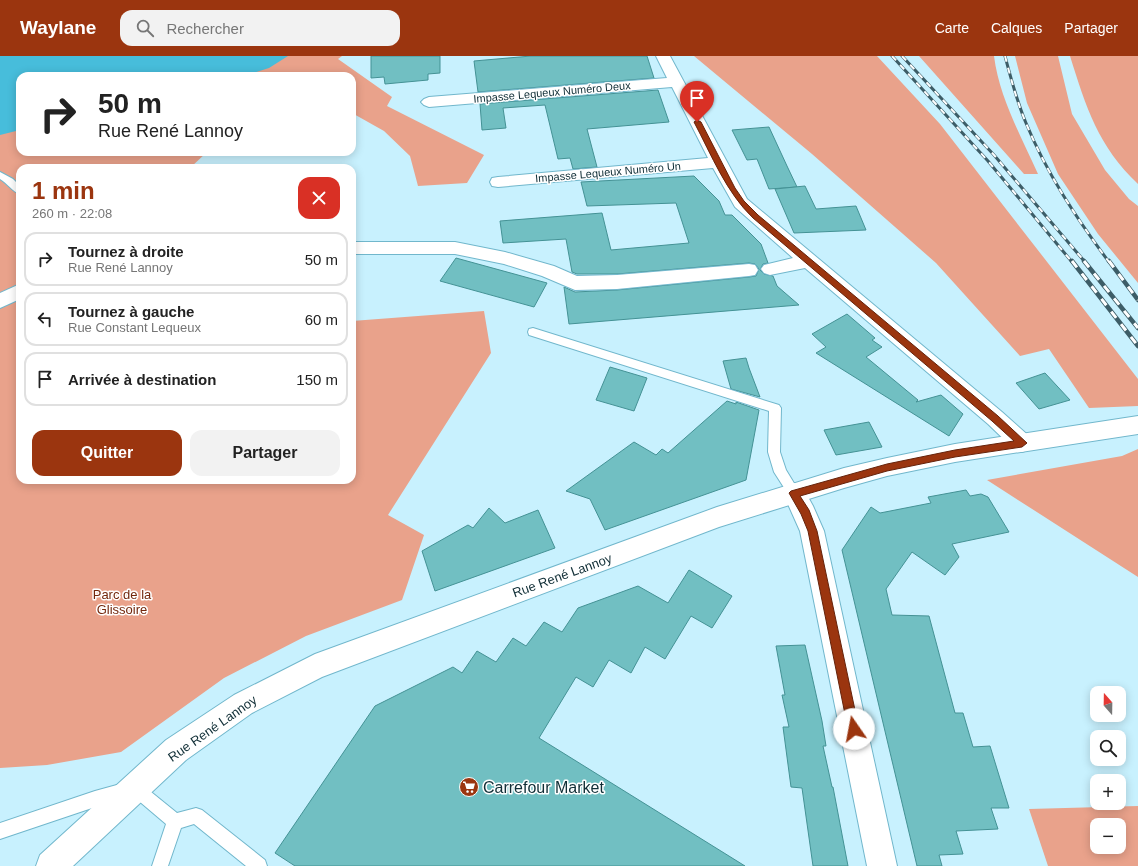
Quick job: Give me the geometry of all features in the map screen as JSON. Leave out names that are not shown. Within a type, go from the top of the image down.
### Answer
[{"type":"street","points":[[663,56],[741,203],[990,414],[1022,443]]},
{"type":"street","name":"Impasse Lequeux Numéro Deux","points":[[429,102],[676,82]]},
{"type":"street","name":"Impasse Lequeux Numéro Un","points":[[498,182],[719,162]]},
{"type":"street","points":[[356,248],[455,248],[505,258],[548,271],[575,282],[617,282],[749,270]]},
{"type":"street","points":[[770,269],[793,266],[808,261]]},
{"type":"street","points":[[0,301],[16,293]]},
{"type":"street","name":"Rue René Lannoy","points":[[51,866],[176,750],[238,707],[314,667],[717,517],[794,493],[887,468],[955,453],[1138,425]]},
{"type":"street","points":[[794,493],[805,513],[812,531],[882,866]]},
{"type":"lane","points":[[0,176],[10,181],[16,187]]},
{"type":"lane","points":[[533,332],[775,408],[774,452],[780,472],[794,493]]},
{"type":"lane","points":[[0,831],[95,799],[135,788],[175,821]]},
{"type":"lane","points":[[175,821],[196,816],[259,866]]},
{"type":"lane","points":[[160,866],[175,821]]},
{"type":"green space","name":"Parc de la Glissoire","points":[[0,56],[342,56],[338,59],[392,97],[387,106],[484,155],[467,183],[418,186],[410,156],[384,131],[356,115],[356,72],[16,72],[16,156],[203,156],[194,164],[16,164],[16,484],[356,484],[356,321],[484,311],[491,353],[388,515],[424,535],[402,600],[306,636],[224,678],[121,752],[47,765],[0,768]]},
{"type":"green space","points":[[694,56],[877,56],[940,124],[1138,379],[1138,406],[1089,408],[1049,349],[1020,356],[936,263],[812,154]]},
{"type":"green space","points":[[919,56],[994,56],[1006,101],[1038,174],[1024,174]]},
{"type":"green space","points":[[1015,56],[1058,56],[1072,114],[1105,170],[1129,199],[1138,206],[1138,283],[1098,234],[1058,174],[1027,103]]},
{"type":"green space","points":[[1070,56],[1138,56],[1138,184],[1124,170],[1113,155],[1095,125]]},
{"type":"green space","points":[[1138,449],[1138,577],[987,480],[1122,456]]},
{"type":"green space","points":[[1126,806],[1138,806],[1138,866],[1048,866],[1029,809],[1090,807],[1090,810],[1126,810]]},
{"type":"water","points":[[0,56],[288,56],[269,68],[256,72],[16,72],[16,131],[0,135]]},
{"type":"building","points":[[371,56],[440,56],[440,73],[428,74],[428,80],[385,84],[384,77],[371,78]]},
{"type":"building","points":[[531,56],[647,56],[654,78],[478,92],[474,61]]},
{"type":"building","points":[[658,90],[669,122],[587,129],[597,167],[573,169],[570,158],[558,159],[545,105],[503,108],[506,128],[482,130],[480,104]]},
{"type":"building","points":[[769,127],[797,187],[769,189],[757,159],[747,160],[732,130]]},
{"type":"building","points":[[694,176],[719,201],[725,215],[732,215],[761,244],[768,263],[763,264],[760,270],[764,274],[773,276],[777,286],[799,305],[569,324],[564,287],[575,292],[617,290],[756,276],[759,269],[755,264],[749,263],[617,274],[577,274],[572,272],[566,239],[503,243],[500,221],[602,213],[611,250],[689,243],[676,203],[587,206],[581,182]]},
{"type":"building","points":[[805,186],[816,209],[856,206],[866,230],[794,233],[775,189]]},
{"type":"building","points":[[456,258],[547,283],[534,307],[440,281]]},
{"type":"building","points":[[847,314],[875,338],[872,340],[882,347],[866,357],[918,400],[916,402],[941,395],[963,414],[949,436],[816,353],[826,347],[812,334]]},
{"type":"building","points":[[746,358],[760,397],[731,389],[723,361]]},
{"type":"building","points":[[610,367],[647,378],[634,411],[596,400]]},
{"type":"building","points":[[1045,373],[1070,400],[1039,409],[1016,383]]},
{"type":"building","points":[[727,401],[736,404],[736,402],[759,410],[746,480],[605,530],[590,499],[566,491],[634,442],[656,455],[662,449],[668,453]]},
{"type":"building","points":[[869,422],[882,447],[836,455],[824,430]]},
{"type":"building","points":[[966,490],[970,496],[981,494],[988,497],[1009,532],[952,544],[959,557],[945,575],[912,552],[886,589],[892,615],[929,616],[955,713],[963,713],[973,747],[990,746],[1009,808],[991,808],[998,829],[956,831],[963,854],[939,855],[942,866],[917,866],[842,550],[871,507],[880,513],[931,503],[928,497]]},
{"type":"building","points":[[489,508],[505,523],[538,510],[555,548],[435,591],[422,551],[468,525],[473,528]]},
{"type":"building","name":"Carrefour Market","points":[[689,570],[732,596],[712,628],[691,616],[665,659],[645,647],[631,673],[609,660],[593,687],[576,677],[539,738],[745,866],[295,866],[275,853],[375,706],[453,667],[462,673],[477,651],[496,662],[513,638],[526,646],[544,622],[562,632],[578,608],[638,586],[668,603]]},
{"type":"building","points":[[805,645],[822,721],[826,746],[823,746],[833,787],[848,866],[813,866],[802,788],[791,787],[783,727],[789,727],[782,695],[785,695],[776,646]]},
{"type":"railway","points":[[892,56],[988,161],[1072,262]]},
{"type":"railway","points":[[902,56],[994,155],[1085,262]]},
{"type":"railway","points":[[1005,56],[1020,107],[1043,160],[1063,196],[1109,262]]},
{"type":"railway","points":[[1072,261],[1138,346]]},
{"type":"railway","points":[[1084,261],[1138,328]]},
{"type":"railway","points":[[1109,261],[1138,300]]},
{"type":"place","name":"Carrefour Market","points":[[469,787]]},
{"type":"route","points":[[697,122],[741,203],[995,418],[1022,443],[955,453],[844,478],[794,493],[805,513],[812,531],[854,729]]}]
